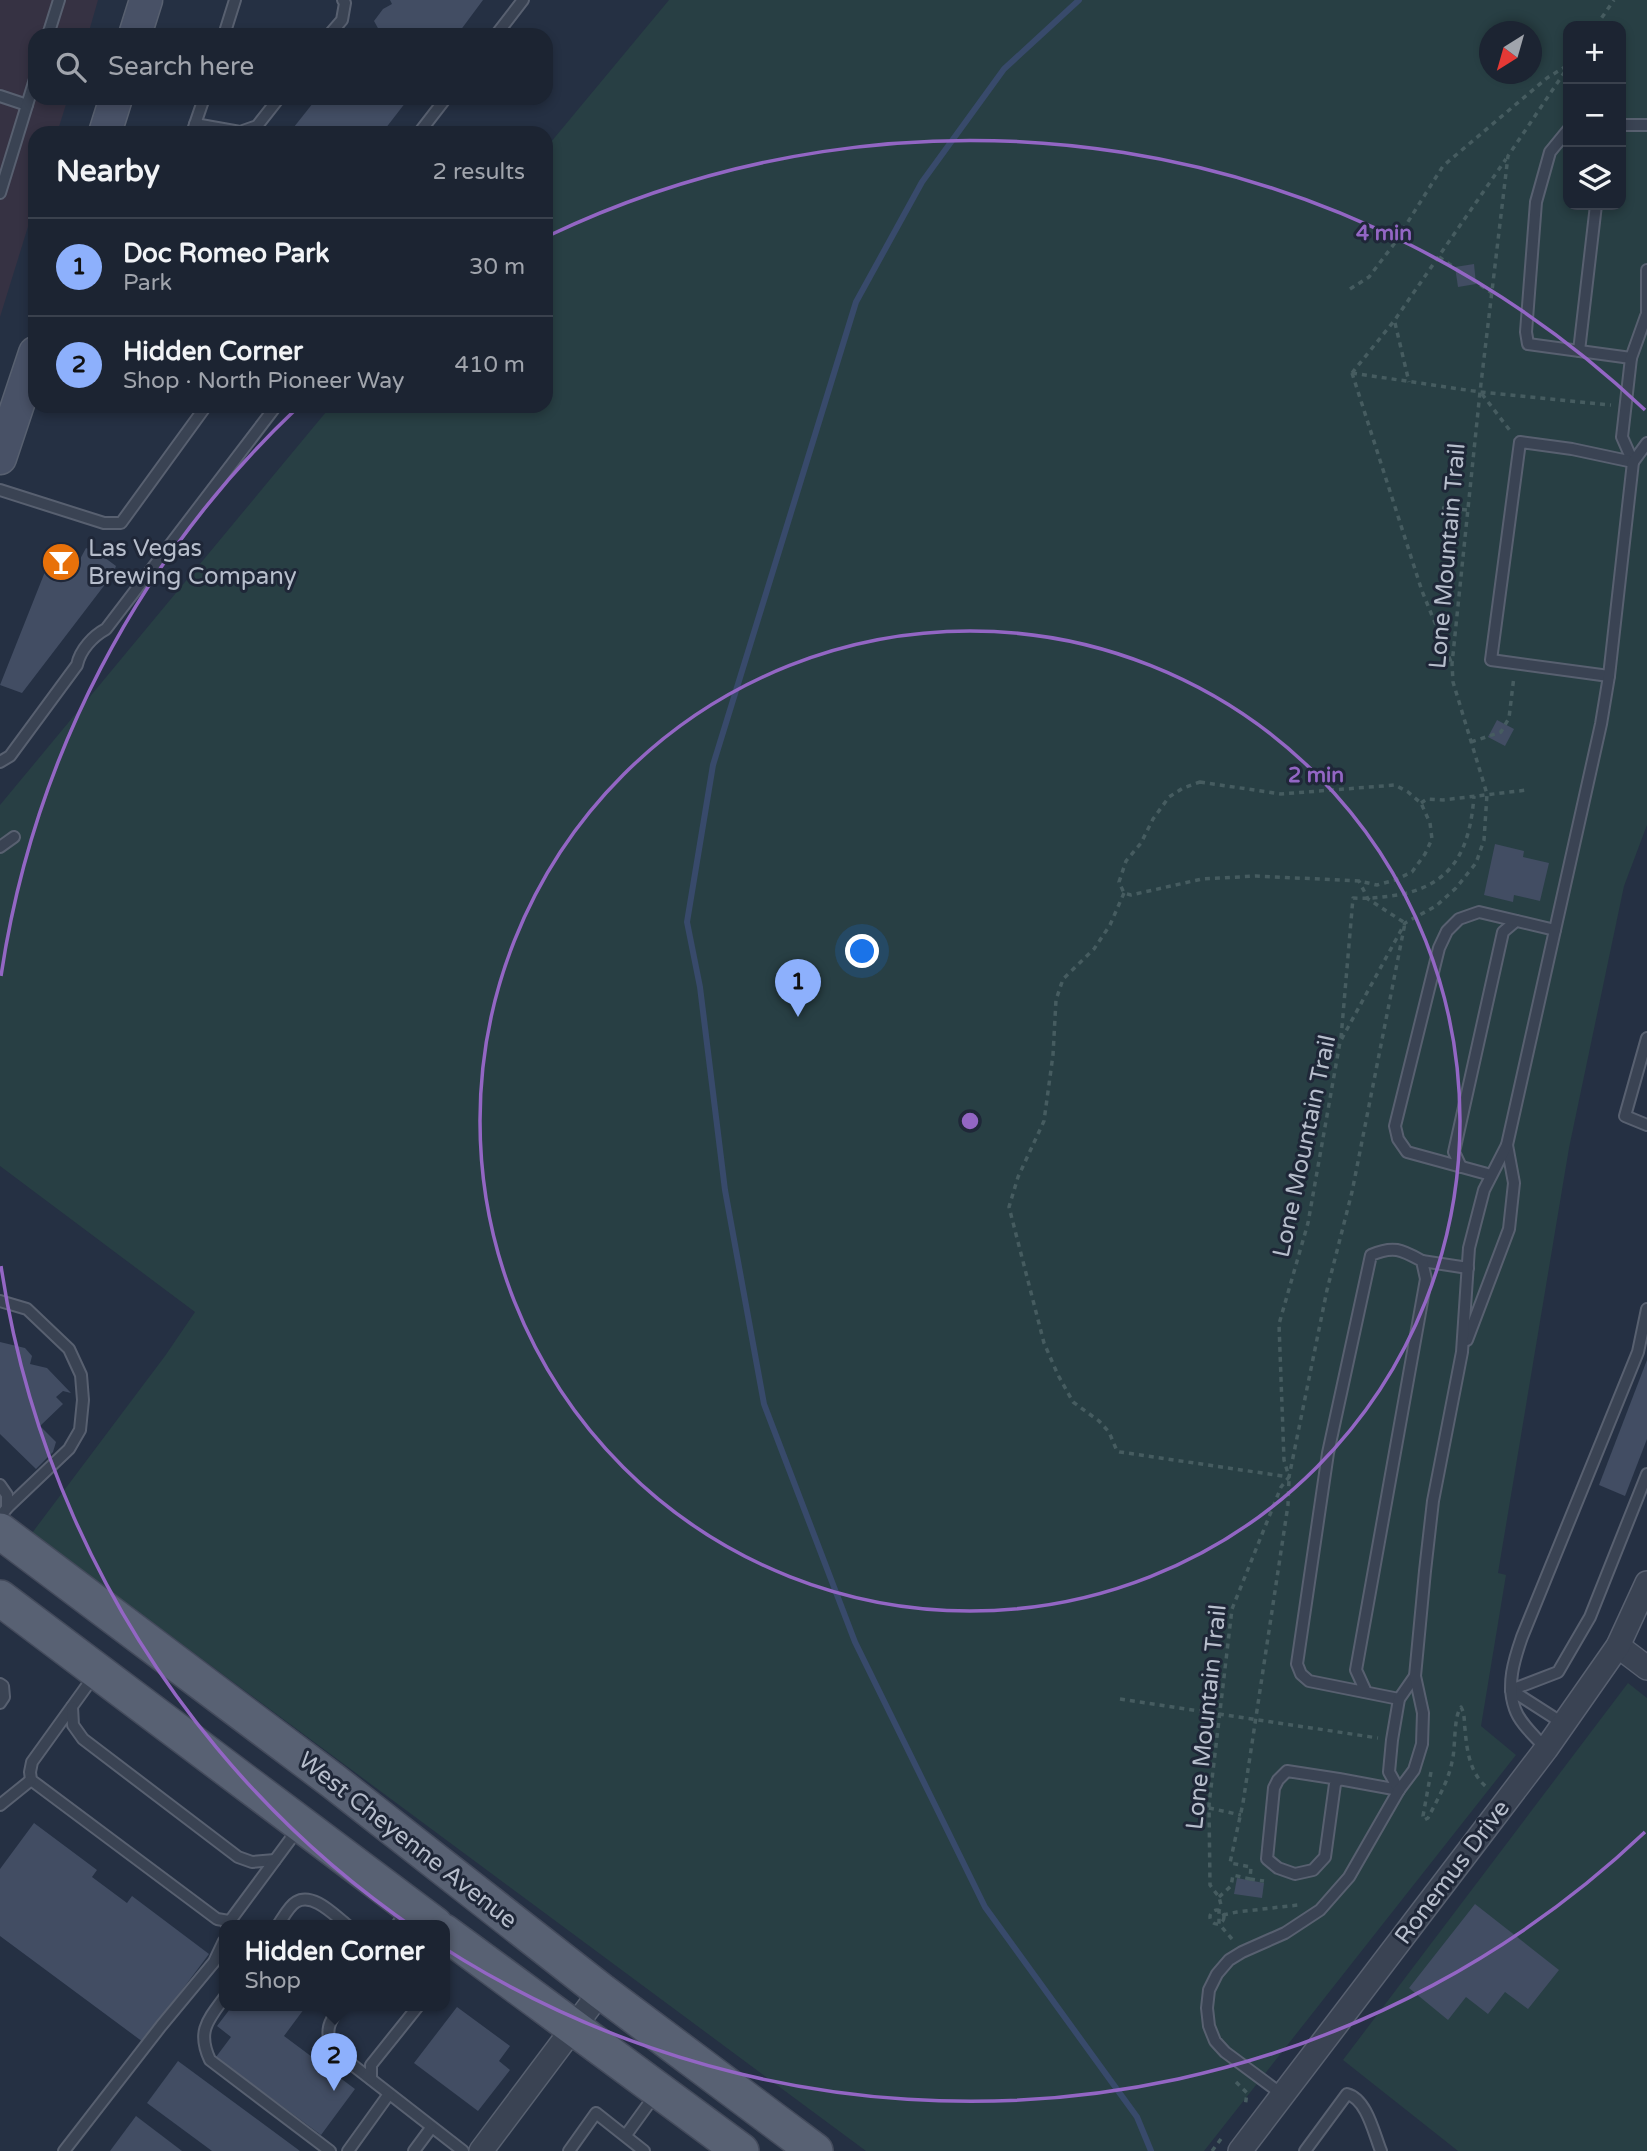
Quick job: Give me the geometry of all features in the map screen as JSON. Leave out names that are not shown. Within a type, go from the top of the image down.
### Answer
[{"type":"main road","points":[[137,28],[146,0]]},
{"type":"main road","points":[[107,126],[114,105]]},
{"type":"main road","points":[[1,451],[28,373]]},
{"type":"main road","name":"West Cheyenne Avenue","points":[[2,1519],[601,1991],[815,2151]]},
{"type":"main road","points":[[0,1598],[302,1824],[414,1919]]},
{"type":"main road","points":[[302,1824],[332,1781]]},
{"type":"main road","name":"West Cheyenne Avenue","points":[[450,1936],[736,2149]]},
{"type":"street","name":"Ronemus Drive","points":[[1233,2142],[1283,2095],[1546,1749],[1618,1646],[1647,1583]]},
{"type":"street","points":[[1618,1646],[1647,1668]]},
{"type":"street","points":[[481,2151],[601,1991]]},
{"type":"lane","points":[[50,28],[59,0]]},
{"type":"lane","points":[[226,28],[235,0]]},
{"type":"lane","points":[[335,28],[342,20],[345,3],[343,0]]},
{"type":"lane","points":[[501,28],[523,0]]},
{"type":"lane","points":[[0,96],[27,105]]},
{"type":"lane","points":[[0,193],[28,102]]},
{"type":"lane","points":[[195,126],[202,105]]},
{"type":"lane","points":[[257,126],[274,105]]},
{"type":"lane","points":[[424,126],[441,105]]},
{"type":"lane","points":[[1626,125],[1647,125]]},
{"type":"lane","points":[[1563,136],[1550,152],[1536,202],[1528,344],[1631,358]]},
{"type":"lane","points":[[1579,351],[1595,210]]},
{"type":"lane","points":[[1633,462],[1622,437],[1631,358],[1646,319],[1647,270]]},
{"type":"lane","points":[[0,490],[104,523],[121,523],[201,413]]},
{"type":"lane","points":[[0,762],[10,756],[77,665],[79,655],[106,629],[271,413]]},
{"type":"lane","points":[[1609,676],[1491,660],[1520,442],[1572,449],[1633,462]]},
{"type":"lane","points":[[1283,2095],[1225,2052],[1215,2041],[1208,2017],[1209,1990],[1229,1960],[1285,1933],[1320,1910],[1349,1877],[1399,1790],[1414,1770],[1422,1744],[1423,1713],[1415,1676],[1429,1533],[1462,1352],[1469,1248],[1484,1190],[1507,1145],[1601,724],[1609,676],[1633,462],[1647,443]]},
{"type":"lane","points":[[0,847],[14,837]]},
{"type":"lane","points":[[1491,1175],[1407,1152],[1398,1139],[1395,1126],[1438,948],[1447,931],[1459,919],[1479,912],[1555,930]]},
{"type":"lane","points":[[1461,1167],[1454,1152],[1503,932],[1516,920]]},
{"type":"lane","points":[[1647,1038],[1625,1116],[1647,1125]]},
{"type":"lane","points":[[1462,1352],[1509,1229],[1514,1183],[1507,1145]]},
{"type":"lane","points":[[1399,1699],[1309,1681],[1301,1674],[1297,1664],[1328,1452],[1371,1255],[1385,1249],[1401,1250],[1422,1261],[1468,1268]]},
{"type":"lane","points":[[1366,1692],[1356,1670],[1426,1279],[1422,1261]]},
{"type":"lane","points":[[0,1301],[27,1309],[69,1349],[81,1375],[83,1401],[80,1430],[69,1449],[2,1519]]},
{"type":"lane","points":[[1546,1749],[1522,1722],[1515,1709],[1511,1690],[1513,1664],[1638,1353],[1647,1309]]},
{"type":"lane","points":[[1511,1690],[1559,1672],[1590,1617],[1647,1474]]},
{"type":"lane","points":[[0,1485],[7,1495],[2,1519]]},
{"type":"lane","points":[[97,1672],[32,1762],[31,1780],[220,1920]]},
{"type":"lane","points":[[1399,1790],[1390,1772],[1392,1740],[1399,1699],[1415,1676]]},
{"type":"lane","points":[[0,1684],[3,1686],[4,1697],[0,1703]]},
{"type":"lane","points":[[1511,1690],[1563,1724]]},
{"type":"lane","points":[[72,1707],[73,1725],[83,1739],[227,1849],[252,1862],[275,1860]]},
{"type":"lane","points":[[1339,1779],[1335,1784],[1325,1857],[1313,1870],[1295,1874],[1278,1868],[1268,1859],[1274,1788],[1287,1771],[1339,1779],[1399,1790]]},
{"type":"lane","points":[[0,1805],[31,1780]]},
{"type":"lane","points":[[230,1920],[302,1824]]},
{"type":"lane","points":[[282,1920],[294,1903],[305,1899],[317,1902],[340,1920]]},
{"type":"lane","points":[[64,2151],[214,1962],[219,1952]]},
{"type":"lane","points":[[219,2005],[203,2034],[204,2046],[210,2060],[330,2151]]},
{"type":"lane","points":[[337,2011],[329,2022],[327,2038],[331,2049],[463,2151]]},
{"type":"lane","points":[[371,2079],[372,2065],[414,2011]]},
{"type":"lane","points":[[626,2135],[660,2090]]},
{"type":"lane","points":[[348,2151],[389,2094]]},
{"type":"lane","points":[[1305,2151],[1347,2094],[1355,2096],[1363,2107],[1381,2151]]},
{"type":"lane","points":[[569,2151],[596,2113],[644,2151]]},
{"type":"lane","points":[[414,2151],[431,2127]]},
{"type":"path","points":[[1599,21],[1614,0]]},
{"type":"path","points":[[1350,289],[1369,276],[1394,244],[1443,166],[1547,78],[1563,69]]},
{"type":"path","name":"Lone Mountain Trail","points":[[1219,1924],[1221,1905],[1219,1897],[1210,1885],[1209,1808],[1232,1609],[1281,1487],[1289,1477],[1284,1460],[1279,1324],[1308,1223],[1340,1042],[1405,923],[1436,905],[1456,888],[1476,863],[1484,840],[1487,794],[1453,682],[1452,664],[1480,392],[1508,156],[1563,74]]},
{"type":"path","points":[[1352,373],[1394,321],[1508,156]]},
{"type":"path","points":[[1439,257],[1492,293]]},
{"type":"path","points":[[1394,321],[1409,382]]},
{"type":"path","points":[[1352,373],[1480,392],[1626,406]]},
{"type":"path","points":[[1352,373],[1422,591],[1452,664]]},
{"type":"path","points":[[1480,392],[1520,442]]},
{"type":"path","points":[[1443,508],[1468,510]]},
{"type":"path","points":[[1471,742],[1501,732],[1509,718],[1515,664]]},
{"type":"path","points":[[1124,893],[1131,895],[1202,879],[1256,876],[1359,881],[1377,885],[1412,872],[1432,839],[1430,822],[1421,803],[1395,785],[1281,794],[1200,782],[1169,797],[1153,818],[1141,843],[1126,861],[1119,882],[1124,893],[1110,925],[1094,949],[1063,979],[1056,1000],[1053,1055],[1044,1121],[1018,1177],[1009,1207],[1044,1343],[1064,1389],[1073,1402],[1110,1432],[1117,1451],[1289,1477]]},
{"type":"path","points":[[1421,803],[1427,799],[1443,800],[1527,789]]},
{"type":"path","points":[[1340,1042],[1353,898],[1368,899],[1418,890],[1431,885],[1444,875],[1457,859],[1466,841],[1474,796]]},
{"type":"path","points":[[1250,1879],[1251,1867],[1230,1863],[1241,1815],[1256,1719],[1288,1506],[1289,1477],[1327,1290],[1352,1192],[1405,923],[1368,899],[1359,881]]},
{"type":"path","points":[[1120,1699],[1392,1740]]},
{"type":"path","points":[[1422,1744],[1436,1747],[1424,1820],[1428,1818],[1443,1791],[1452,1766],[1457,1713],[1461,1707],[1464,1711],[1465,1735],[1474,1774],[1479,1782],[1491,1790]]},
{"type":"path","points":[[1209,1808],[1241,1815]]},
{"type":"path","points":[[1219,1897],[1231,1886],[1233,1875],[1264,1881]]},
{"type":"path","points":[[1223,1915],[1304,1904],[1296,1910]]},
{"type":"path","points":[[1219,1924],[1223,1921],[1223,1915],[1219,1911],[1213,1912],[1213,1922],[1219,1924],[1233,1941]]},
{"type":"path","points":[[1225,1947],[1242,1936]]},
{"type":"path","points":[[1235,2080],[1248,2093],[1246,2106],[1239,2115]]},
{"type":"path","points":[[1212,2151],[1233,2142]]},
{"type":"shaded area","points":[[0,0],[98,0],[90,28],[28,28],[28,105],[66,105],[59,126],[28,126],[28,227],[0,317]]},
{"type":"green space","points":[[669,0],[1647,0],[1647,825],[1624,886],[1569,1148],[1498,1573],[1506,1575],[1481,1726],[1516,1755],[1204,2151],[866,2151],[32,1533],[195,1312],[0,1166],[0,805],[325,413],[553,413],[553,140]]},
{"type":"green space","points":[[1628,1683],[1647,1698],[1647,2151],[1458,2151],[1343,2060]]},
{"type":"building","points":[[390,0],[483,0],[462,28],[378,28],[374,21],[383,9],[392,4]]},
{"type":"building","points":[[311,105],[404,105],[387,126],[295,126]]},
{"type":"building","points":[[1474,264],[1476,284],[1458,287],[1455,267]]},
{"type":"building","points":[[56,544],[79,561],[86,548],[97,552],[116,566],[113,574],[22,693],[0,685]]},
{"type":"building","points":[[1497,720],[1514,729],[1505,746],[1488,737]]},
{"type":"building","points":[[1495,844],[1524,851],[1523,857],[1549,863],[1540,901],[1514,895],[1513,902],[1484,895]]},
{"type":"building","points":[[0,1342],[25,1348],[32,1356],[30,1364],[47,1368],[71,1393],[63,1391],[56,1397],[63,1404],[40,1426],[56,1442],[53,1452],[36,1469],[0,1434]]},
{"type":"building","points":[[1647,1360],[1647,1439],[1625,1496],[1599,1485]]},
{"type":"building","points":[[34,1823],[97,1870],[92,1877],[127,1903],[132,1896],[209,1954],[143,2042],[0,1936],[0,1869]]},
{"type":"building","points":[[1237,1878],[1264,1883],[1262,1898],[1234,1894]]},
{"type":"building","points":[[1475,1904],[1559,1970],[1528,2009],[1505,1992],[1488,2014],[1466,1997],[1448,2020],[1409,1988]]},
{"type":"building","points":[[457,2007],[510,2046],[499,2061],[510,2070],[478,2111],[414,2063]]},
{"type":"building","points":[[228,2011],[303,2011],[284,2036],[355,2089],[321,2135],[216,2057],[231,2037],[217,2026]]},
{"type":"building","points":[[178,2061],[300,2151],[212,2151],[147,2103]]},
{"type":"building","points":[[136,2116],[182,2151],[110,2151]]},
{"type":"waterway","points":[[1079,0],[1004,69],[922,182],[856,302],[713,765],[687,922],[700,987],[725,1190],[764,1404],[855,1642],[985,1907],[1137,2117],[1151,2151]]},
{"type":"place","name":"Las Vegas Brewing Company","points":[[61,562]]},
{"type":"place","name":"Doc Romeo Park","points":[[798,1017]]},
{"type":"place","name":"Hidden Corner","points":[[334,2091]]}]
